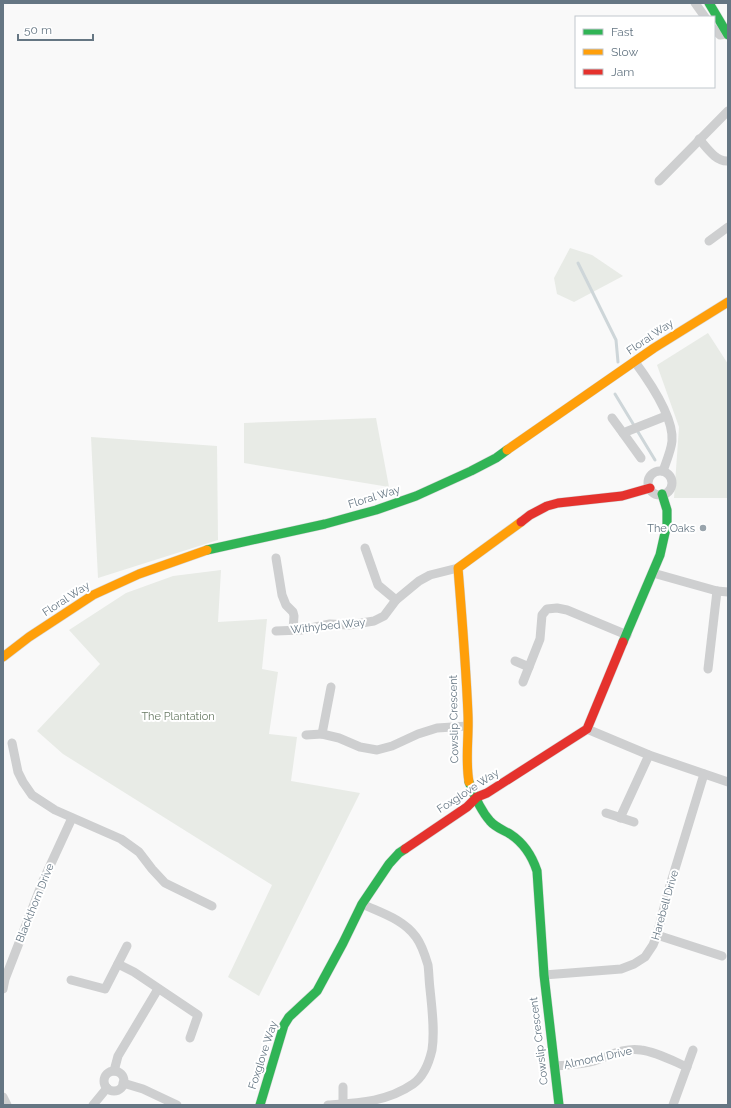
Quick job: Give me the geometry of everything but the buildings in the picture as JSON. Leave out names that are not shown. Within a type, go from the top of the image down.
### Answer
[{"type":"street","points":[[695,3],[704,16]]},
{"type":"street","points":[[709,3],[728,35]]},
{"type":"street","points":[[715,30],[720,35],[728,35]]},
{"type":"street","points":[[659,181],[699,139],[728,112]]},
{"type":"street","points":[[699,139],[715,157],[723,161],[728,161]]},
{"type":"street","points":[[709,241],[728,227]]},
{"type":"street","name":"Floral Way","points":[[3,657],[29,637],[93,595],[139,574],[209,549],[325,524],[376,510],[416,496],[471,471],[496,458],[654,348],[728,302]]},
{"type":"street","points":[[635,362],[654,389],[672,431],[672,442],[663,471]]},
{"type":"street","points":[[630,430],[666,416]]},
{"type":"street","points":[[612,418],[630,430],[641,458]]},
{"type":"street","points":[[659,471],[669,474],[672,481],[669,490],[662,494],[655,493],[650,488],[649,480],[652,474],[659,471]]},
{"type":"street","points":[[458,568],[530,515],[547,506],[558,503],[622,496],[650,488]]},
{"type":"street","points":[[662,494],[667,510],[667,524],[660,555],[587,729],[649,755],[728,782]]},
{"type":"street","points":[[365,548],[378,585],[396,600]]},
{"type":"street","points":[[276,558],[282,595],[286,605],[293,612],[294,616],[293,630]]},
{"type":"street","name":"Withybed Way","points":[[276,631],[330,624],[349,625],[374,622],[384,616],[396,600],[412,586],[430,576],[458,568]]},
{"type":"street","name":"Cowslip Crescent","points":[[458,568],[465,654],[468,726],[466,764],[472,789],[490,821],[499,829],[515,837],[527,850],[537,871],[544,975],[559,1105]]},
{"type":"street","points":[[653,573],[717,591],[728,592]]},
{"type":"street","points":[[708,669],[717,591]]},
{"type":"street","points":[[522,682],[540,639],[542,615],[547,609],[557,608],[567,610],[627,635]]},
{"type":"street","points":[[515,661],[529,667]]},
{"type":"street","points":[[322,734],[331,687]]},
{"type":"street","points":[[306,735],[322,734],[339,738],[360,748],[377,750],[403,742],[418,734],[437,728],[468,726]]},
{"type":"street","name":"Foxglove Way","points":[[260,1105],[284,1025],[289,1017],[317,991],[362,904],[389,864],[399,853],[467,807],[476,797],[487,793],[587,729]]},
{"type":"street","points":[[12,743],[18,772],[32,795],[55,810],[121,839],[139,852],[152,869],[166,883],[212,906]]},
{"type":"street","points":[[620,818],[649,755]]},
{"type":"street","name":"Harebell Drive","points":[[544,975],[628,967],[645,957],[653,945],[657,935],[668,892],[704,774]]},
{"type":"street","points":[[606,813],[634,822]]},
{"type":"street","name":"Blackthorn Drive","points":[[3,989],[12,960],[43,881],[72,818]]},
{"type":"street","points":[[328,1104],[373,1101],[388,1096],[413,1084],[420,1077],[428,1063],[432,1043],[432,1013],[428,966],[417,938],[407,927],[396,919],[362,904]]},
{"type":"street","points":[[657,935],[722,956]]},
{"type":"street","points":[[71,980],[105,989],[126,946]]},
{"type":"street","points":[[118,964],[134,972],[198,1015],[190,1038]]},
{"type":"street","points":[[114,1071],[118,1056],[158,989]]},
{"type":"street","name":"Almond Drive","points":[[554,1066],[575,1065],[613,1054],[639,1049],[650,1051],[687,1067]]},
{"type":"street","points":[[675,1105],[693,1050]]},
{"type":"street","points":[[114,1071],[121,1075],[123,1083],[122,1087],[113,1091],[107,1088],[104,1083],[105,1076],[109,1072],[114,1071]]},
{"type":"street","points":[[123,1083],[143,1089],[177,1105]]},
{"type":"street","points":[[343,1087],[343,1104]]},
{"type":"street","points":[[93,1105],[107,1088]]},
{"type":"street","points":[[3,1097],[7,1105]]},
{"type":"green space","points":[[570,248],[592,255],[623,276],[574,302],[557,294],[554,278]]},
{"type":"green space","points":[[708,333],[728,364],[728,498],[674,498],[679,427],[657,365]]},
{"type":"green space","points":[[376,418],[389,487],[244,463],[244,423]]},
{"type":"green space","points":[[91,437],[217,446],[218,540],[98,578]]},
{"type":"green space","name":"The Plantation","points":[[221,570],[218,622],[267,619],[262,669],[278,672],[269,734],[297,737],[291,781],[360,793],[259,996],[228,977],[272,885],[63,754],[37,731],[100,664],[69,630],[126,593],[173,576]]},
{"type":"waterway","points":[[578,263],[616,340],[618,362]]},
{"type":"waterway","points":[[615,394],[655,460]]},
{"type":"traffic: fast","points":[[709,3],[728,35]]},
{"type":"traffic: fast","points":[[207,550],[325,524],[376,510],[416,496],[471,471],[496,458],[507,450]]},
{"type":"traffic: fast","points":[[623,642],[660,555],[667,524],[667,510],[662,494]]},
{"type":"traffic: fast","points":[[469,782],[478,803],[490,821],[510,834],[523,846],[533,860],[537,871],[544,975],[559,1105]]},
{"type":"traffic: fast","points":[[260,1105],[284,1025],[289,1017],[317,991],[362,904],[389,864],[405,849]]},
{"type":"traffic: slow","points":[[507,450],[654,348],[728,302]]},
{"type":"traffic: slow","points":[[469,782],[467,765],[467,697],[458,568],[521,522]]},
{"type":"traffic: slow","points":[[3,657],[29,637],[93,595],[139,574],[207,550]]},
{"type":"traffic: jam","points":[[521,522],[530,515],[547,506],[558,503],[622,496],[650,488]]},
{"type":"traffic: jam","points":[[405,849],[467,807],[477,797],[487,793],[587,729],[623,642]]},
{"type":"place","name":"The Oaks","points":[[703,528]]}]
